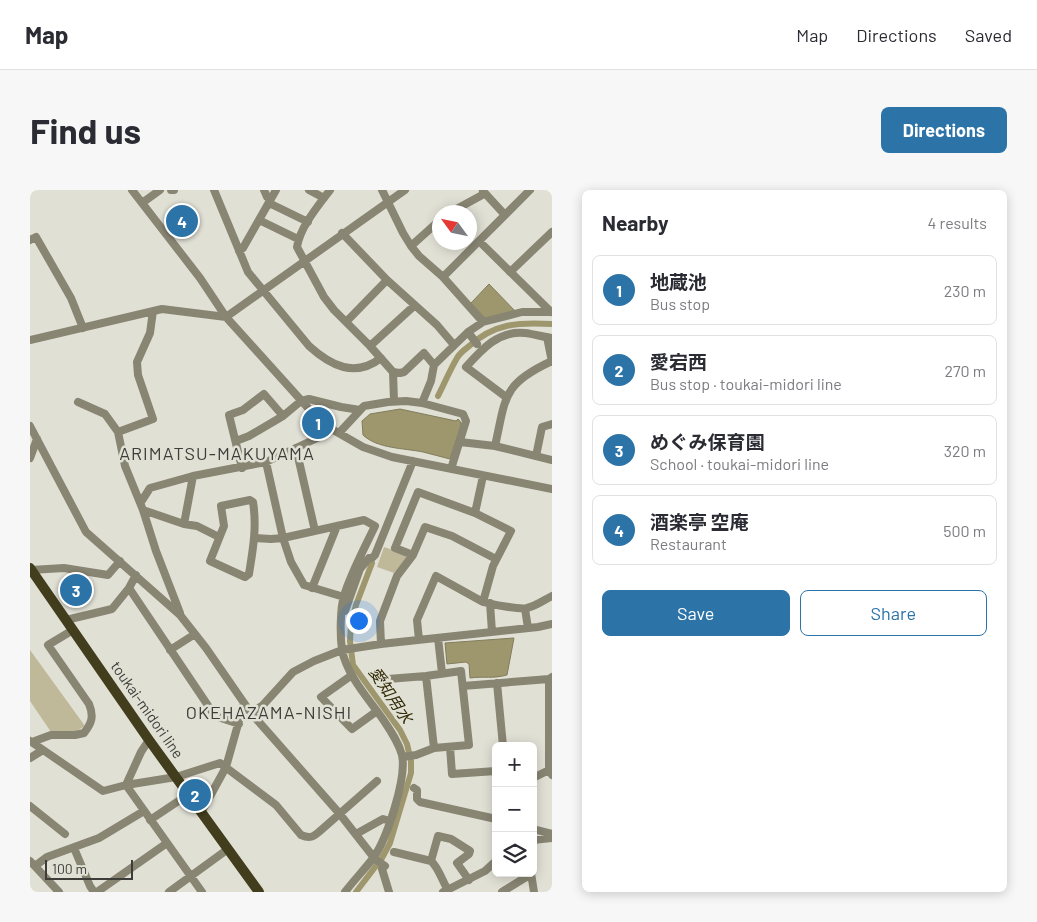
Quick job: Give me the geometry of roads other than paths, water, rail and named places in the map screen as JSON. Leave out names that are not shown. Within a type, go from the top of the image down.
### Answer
[{"type":"main road","name":"toukai-midori line","points":[[31,569],[149,740],[259,892]]},
{"type":"street","points":[[132,190],[200,278],[226,317],[318,419],[363,447],[392,457],[552,488]]},
{"type":"street","points":[[142,203],[160,190]]},
{"type":"street","points":[[214,190],[248,272],[309,346],[334,364],[357,369],[371,366],[381,358]]},
{"type":"street","points":[[264,190],[270,201],[308,222]]},
{"type":"street","points":[[239,251],[243,248],[276,190]]},
{"type":"street","points":[[309,190],[324,198]]},
{"type":"street","points":[[330,190],[298,239],[297,247],[324,297],[393,372],[400,374],[404,372],[424,353],[434,366]]},
{"type":"street","points":[[382,190],[411,246],[419,256],[443,277],[483,322]]},
{"type":"street","points":[[30,340],[162,309],[226,317],[405,190]]},
{"type":"street","points":[[443,277],[530,190]]},
{"type":"street","points":[[462,205],[483,192],[505,215]]},
{"type":"street","points":[[259,220],[298,239]]},
{"type":"street","points":[[411,246],[432,227]]},
{"type":"street","points":[[510,272],[552,232]]},
{"type":"street","points":[[342,234],[414,306],[437,325],[454,345]]},
{"type":"street","points":[[30,240],[36,237],[71,298],[83,328]]},
{"type":"street","points":[[545,238],[552,245]]},
{"type":"street","points":[[478,241],[552,312]]},
{"type":"street","points":[[346,322],[387,280]]},
{"type":"street","points":[[370,346],[414,306]]},
{"type":"street","points":[[118,432],[153,419],[138,375],[137,362],[150,333],[153,312]]},
{"type":"street","points":[[422,404],[431,381],[434,366],[468,332],[483,322],[522,312],[552,312]]},
{"type":"street","points":[[468,332],[477,344]]},
{"type":"street","points":[[495,446],[506,397],[514,384],[524,376],[552,361],[549,338],[524,332],[507,334],[490,342],[466,367],[506,397]]},
{"type":"street","points":[[393,372],[394,401]]},
{"type":"street","points":[[242,468],[229,415],[243,410],[264,394],[283,416]]},
{"type":"street","points":[[236,441],[249,436],[283,416],[302,401],[309,399],[360,410]]},
{"type":"street","points":[[142,506],[150,488],[193,476],[266,462],[335,431],[364,406],[394,401],[422,404],[463,414],[466,421],[451,469]]},
{"type":"street","points":[[78,402],[105,414],[118,432],[125,466],[142,506],[156,551],[180,615]]},
{"type":"street","points":[[536,456],[542,427],[552,424]]},
{"type":"street","points":[[30,426],[86,532],[180,615],[251,714],[384,867],[389,892]]},
{"type":"street","points":[[30,458],[37,439]]},
{"type":"street","points":[[460,442],[495,446],[552,460]]},
{"type":"street","points":[[296,448],[315,531]]},
{"type":"street","points":[[342,616],[360,569],[369,558],[375,555],[413,461]]},
{"type":"street","points":[[266,462],[283,538],[291,562],[304,585],[344,597]]},
{"type":"street","points":[[184,524],[193,476]]},
{"type":"street","points":[[475,513],[483,476]]},
{"type":"street","points":[[414,555],[395,548],[418,492],[475,513],[511,532],[496,559],[486,603],[492,632]]},
{"type":"street","points":[[250,500],[253,502],[256,521],[249,574],[245,576],[210,561],[220,537],[224,526],[221,506],[250,500]]},
{"type":"street","points":[[142,506],[184,524],[197,526],[220,537]]},
{"type":"street","points":[[255,538],[283,538],[364,520],[374,526],[344,597],[342,616],[344,650],[346,664],[352,676],[394,735],[402,757],[402,782],[390,821],[375,858],[345,892]]},
{"type":"street","points":[[312,588],[337,526]]},
{"type":"street","points":[[381,644],[380,621],[397,576],[414,555],[425,526],[452,536],[496,559]]},
{"type":"street","points":[[31,569],[64,568],[108,575],[120,561]]},
{"type":"street","points":[[66,620],[112,609],[136,575]]},
{"type":"street","points":[[419,640],[417,620],[436,576],[486,603],[525,609],[552,596]]},
{"type":"street","points":[[128,588],[215,716],[239,724]]},
{"type":"street","points":[[525,609],[528,628]]},
{"type":"street","points":[[251,714],[264,705],[293,672],[314,661],[344,650],[552,624]]},
{"type":"street","points":[[31,742],[51,735],[76,735],[84,733],[92,721],[92,712],[89,704],[48,645],[73,630]]},
{"type":"street","points":[[170,650],[195,634]]},
{"type":"street","points":[[438,638],[442,673]]},
{"type":"street","points":[[374,680],[461,671],[469,745],[434,748],[416,755],[402,757]]},
{"type":"street","points":[[352,676],[321,697],[352,729],[377,711]]},
{"type":"street","points":[[426,676],[434,748]]},
{"type":"street","points":[[463,686],[551,678],[550,773],[537,777]]},
{"type":"street","points":[[497,683],[504,742]]},
{"type":"street","points":[[202,811],[226,767],[244,703]]},
{"type":"street","points":[[126,785],[141,752],[149,740]]},
{"type":"street","points":[[31,742],[104,791],[176,776],[220,763],[276,805],[300,835],[306,838],[311,838],[377,780]]},
{"type":"street","points":[[450,747],[452,774],[492,771]]},
{"type":"street","points":[[30,758],[43,750]]},
{"type":"street","points":[[126,785],[202,892]]},
{"type":"street","points":[[414,788],[417,790],[417,799],[420,802],[492,818]]},
{"type":"street","points":[[150,820],[189,794]]},
{"type":"street","points":[[30,806],[65,834]]},
{"type":"street","points":[[59,892],[32,864],[109,833],[144,811]]},
{"type":"street","points":[[356,834],[383,819],[390,821]]},
{"type":"street","points":[[537,830],[552,836]]},
{"type":"street","points":[[431,861],[438,836],[451,839],[470,851],[469,854],[457,863],[469,880]]},
{"type":"street","points":[[537,839],[552,836]]},
{"type":"street","points":[[74,848],[90,886],[95,892],[167,842]]},
{"type":"street","points":[[169,892],[228,849]]},
{"type":"street","points":[[394,852],[431,861],[435,865],[446,891],[485,871],[492,865]]},
{"type":"street","points":[[502,892],[526,877]]},
{"type":"street","points":[[532,877],[534,892]]},
{"type":"waterway","name":"愛知用水","points":[[438,396],[458,356],[487,333],[518,324],[552,324]]},
{"type":"waterway","name":"愛知用水","points":[[356,892],[382,858],[390,843],[411,773],[411,761],[407,744],[400,730],[353,665],[350,641],[351,624],[372,563]]},
{"type":"place","name":"酒楽亭 空庵","points":[[182,221]]},
{"type":"place","name":"地蔵池","points":[[318,423]]},
{"type":"place","name":"めぐみ保育園","points":[[76,590]]},
{"type":"place","name":"愛宕西","points":[[195,795]]},
{"type":"district","name":"ARIMATSU-MAKUYAMA","points":[[217,454]]},
{"type":"district","name":"OKEHAZAMA-NISHI","points":[[269,713]]}]
